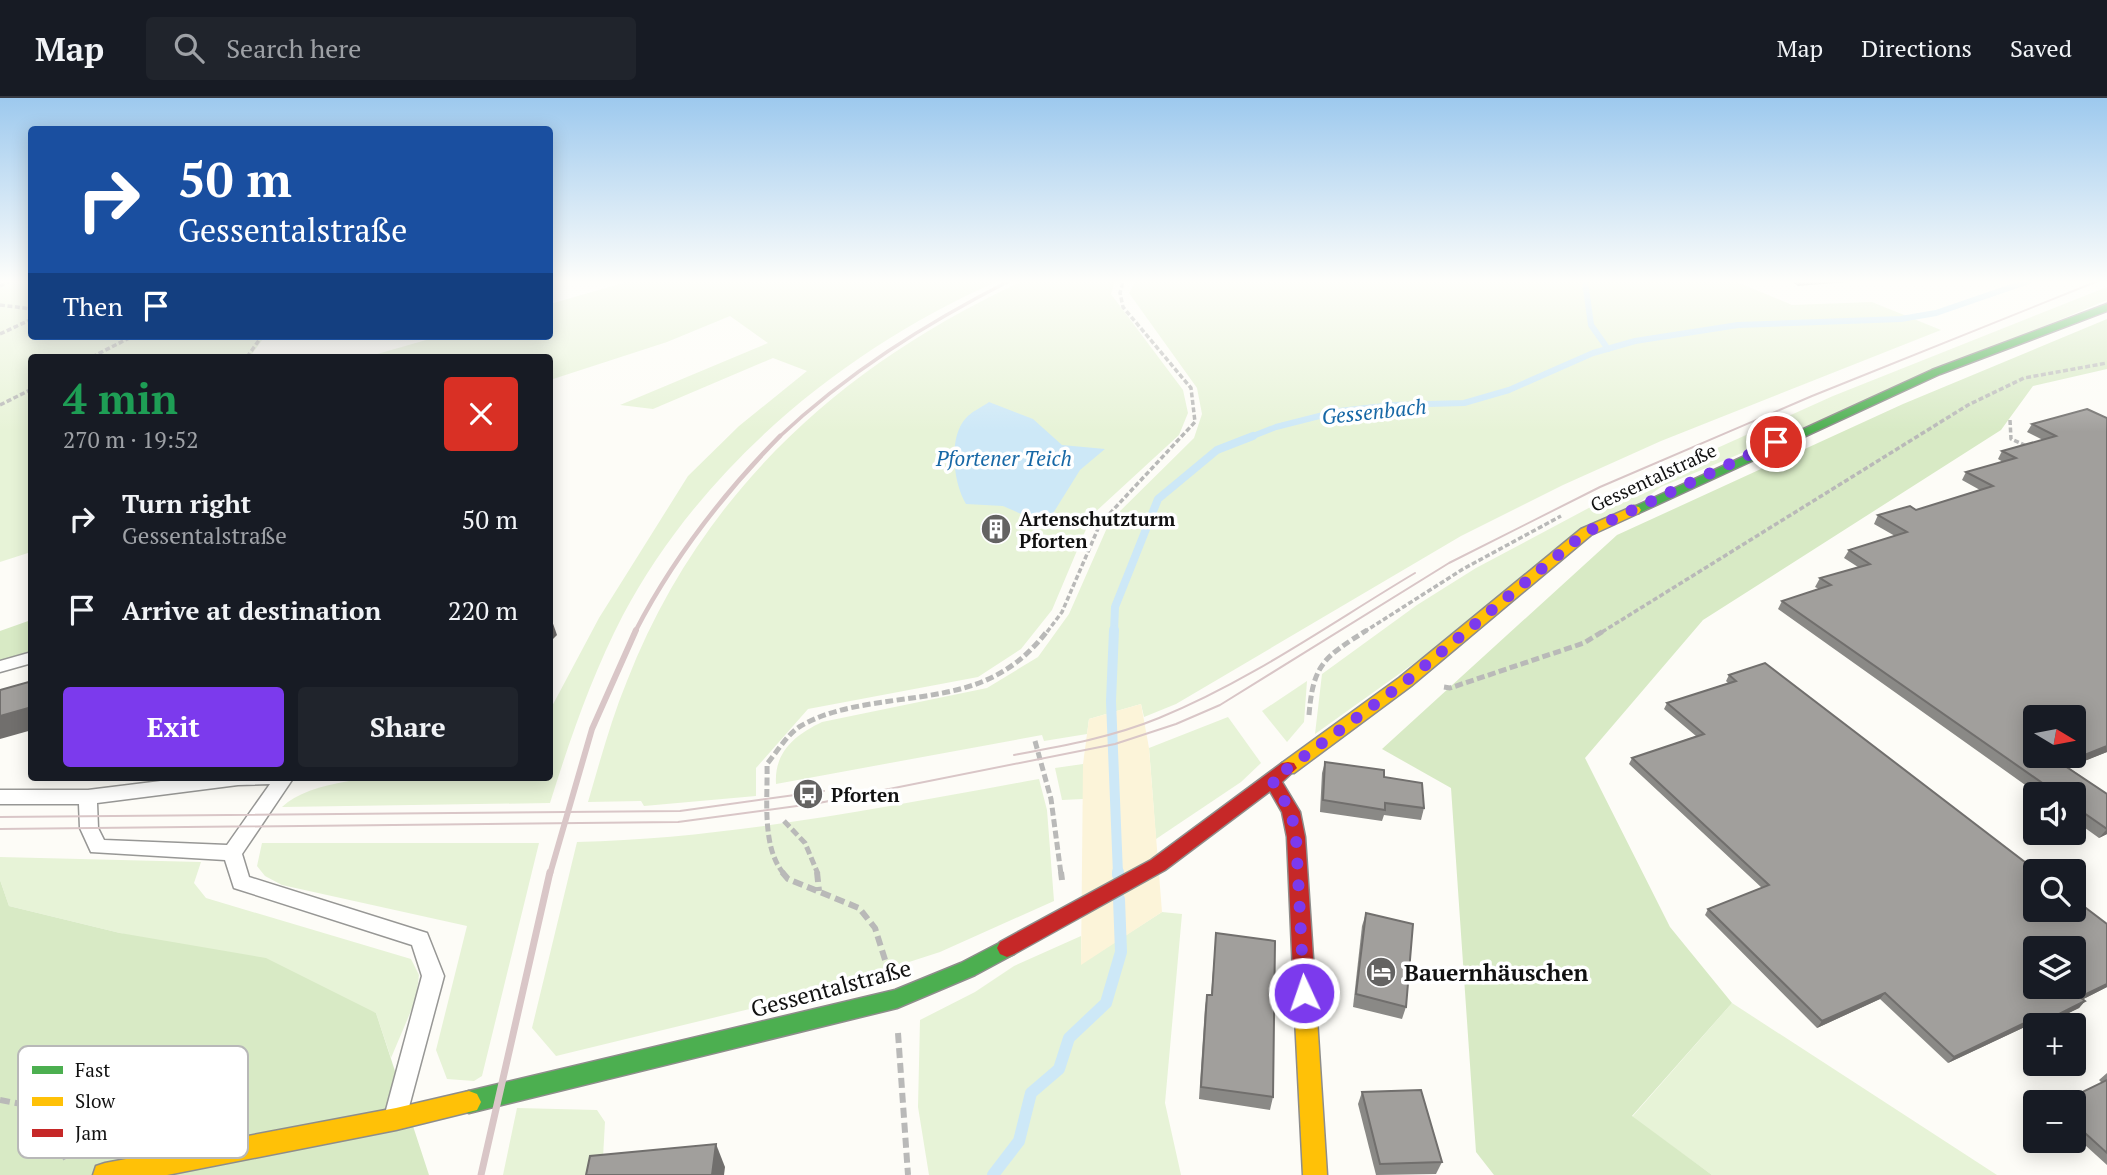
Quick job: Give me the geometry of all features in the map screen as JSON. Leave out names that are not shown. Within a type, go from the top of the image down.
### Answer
[{"type":"main road","name":"Gessentalstraße","points":[[248,1147],[396,1119],[897,999],[968,969],[1158,865],[1405,682],[1586,532],[1776,442],[1936,372],[2043,331]]},
{"type":"main road","points":[[1272,780],[1291,812],[1296,837],[1315,1175]]},
{"type":"main road","name":"Gessentalstraße","points":[[105,1175],[193,1158]]},
{"type":"lane","points":[[0,667],[28,658]]},
{"type":"lane","points":[[0,797],[88,797],[214,781]]},
{"type":"lane","points":[[232,853],[281,781]]},
{"type":"lane","points":[[88,797],[89,828],[98,847],[232,853]]},
{"type":"lane","points":[[232,853],[241,882],[420,939],[433,976],[396,1119]]},
{"type":"path","points":[[908,1175],[899,1072],[897,999],[874,928],[859,908],[788,879],[776,865],[766,813],[767,764],[797,728],[817,717],[837,710],[984,684],[1009,671],[1031,653],[1062,612],[1100,524],[1190,431],[1195,422],[1191,388],[1143,331]]},
{"type":"path","points":[[98,354],[125,340]]},
{"type":"path","points":[[1405,682],[1450,688],[1584,643],[1968,405],[2024,378],[2107,363]]},
{"type":"path","points":[[0,405],[28,390]]},
{"type":"path","points":[[2010,420],[2011,439],[2040,452]]},
{"type":"path","points":[[1035,741],[1051,799],[1063,887]]},
{"type":"path","points":[[784,821],[808,844],[819,878],[819,891]]},
{"type":"path","points":[[0,1100],[18,1103]]},
{"type":"path","points":[[66,1158],[69,1164]]},
{"type":"green space","points":[[0,331],[28,331],[28,340],[262,340],[252,354],[28,354],[28,553],[0,562]]},
{"type":"green space","points":[[553,331],[693,331],[553,379],[553,354],[377,354],[426,340],[553,340]]},
{"type":"green space","points":[[751,331],[903,331],[833,377],[783,417],[736,461],[694,509],[656,560],[623,615],[582,708],[550,803],[282,807],[304,793],[352,781],[553,781],[553,704],[599,618],[688,476],[739,426],[807,371],[773,358],[653,409],[620,405],[768,343]]},
{"type":"green space","points":[[930,331],[1139,331],[1183,390],[1188,413],[1179,435],[1092,515],[1052,610],[1021,649],[978,677],[808,709],[756,768],[756,796],[644,806],[641,801],[588,802],[627,681],[658,613],[694,551],[737,494],[784,442],[837,395],[895,352]]},
{"type":"green space","points":[[1156,331],[1938,331],[1661,441],[1563,485],[1461,536],[1176,704],[1144,717],[1141,704],[1089,719],[1087,734],[1044,741],[1042,735],[776,784],[779,763],[788,746],[822,722],[987,688],[1038,657],[1069,614],[1110,521],[1194,438],[1202,414],[1197,388]]},
{"type":"green space","points":[[1996,331],[2032,331],[1661,487],[1315,734],[1322,674],[1417,605],[1476,568],[1615,494],[1833,396]]},
{"type":"green space","points":[[2078,331],[2107,331],[2107,369],[2033,386],[2001,430],[1703,620],[1585,758],[1670,927],[1732,1003],[1632,1116],[1712,1175],[1494,1175],[1476,1152],[1451,788],[1382,749],[1617,535],[1903,404]]},
{"type":"green space","points":[[28,621],[28,652],[0,661],[0,631]]},
{"type":"green space","points":[[1307,681],[1304,722],[1287,742],[1262,711]]},
{"type":"green space","points":[[1228,717],[1261,763],[1241,782],[1156,839],[1149,748]]},
{"type":"green space","points":[[1083,764],[1083,799],[1062,800],[1055,768]]},
{"type":"green space","points":[[1039,779],[1047,810],[1054,901],[940,952],[807,995],[556,1056],[532,1028],[577,842],[750,828]]},
{"type":"green space","points":[[262,843],[539,843],[482,1076],[474,1081],[447,1079],[436,1050],[467,926],[282,885],[265,876],[257,866]]},
{"type":"green space","points":[[0,857],[201,862],[194,883],[206,898],[411,959],[419,975],[416,999],[391,1058],[376,1013],[120,933],[9,906],[0,880]]},
{"type":"green space","points":[[0,880],[9,906],[120,933],[266,958],[376,1013],[429,1175],[0,1175]]},
{"type":"green space","points":[[1162,912],[1182,914],[1165,1103],[1181,1175],[929,1175],[918,1107],[920,1020],[975,992],[1014,966],[1081,936],[1081,964]]},
{"type":"green space","points":[[1732,1003],[1997,1175],[1712,1175],[1632,1117]]},
{"type":"green space","points":[[517,1108],[597,1110],[605,1122],[602,1175],[503,1175]]},
{"type":"sand","points":[[1141,704],[1149,748],[1162,912],[1081,965],[1083,764],[1089,719]]},
{"type":"water","name":"Pfortener Teich","points":[[989,402],[1033,419],[1062,445],[1105,449],[1080,470],[1052,515],[1037,521],[1003,506],[966,504],[958,484],[954,460],[957,436],[966,418]]},
{"type":"building","points":[[2087,409],[2107,418],[2107,746],[2086,754],[2086,705],[2023,705],[2023,768],[2068,768],[2107,794],[2107,829],[2086,814],[2086,782],[2041,782],[1782,601],[1831,585],[1820,578],[1870,564],[1849,550],[1907,532],[1878,515],[1910,506],[1916,510],[1993,486],[1966,472],[2016,458],[2002,451],[2056,436],[2032,424]]},
{"type":"building","points":[[1765,663],[2023,861],[2023,922],[2086,922],[2086,908],[2107,924],[2107,984],[2086,994],[2086,936],[2023,936],[2023,999],[2085,1001],[2061,1013],[2023,1013],[2023,1024],[1954,1057],[1885,993],[1822,1021],[1708,909],[1769,885],[1632,758],[1704,734],[1667,703],[1736,681],[1729,675]]},
{"type":"building","points":[[28,682],[28,708],[0,716],[0,690]]},
{"type":"building","points":[[1325,762],[1384,770],[1384,777],[1422,783],[1424,808],[1385,803],[1385,810],[1323,800]]},
{"type":"building","name":"Bauernhäuschen","points":[[1366,913],[1413,924],[1406,1007],[1356,994]]},
{"type":"building","points":[[1216,933],[1275,941],[1273,1097],[1201,1087],[1207,995],[1212,995]]},
{"type":"building","points":[[2107,1080],[2107,1153],[2086,1134],[2086,1090]]},
{"type":"building","points":[[1421,1090],[1442,1162],[1380,1164],[1362,1092]]},
{"type":"building","points":[[716,1144],[712,1175],[586,1175],[590,1156]]},
{"type":"waterway","points":[[1595,331],[1608,349]]},
{"type":"waterway","name":"Gessenbach","points":[[1608,349],[1635,341],[1698,331]]},
{"type":"waterway","name":"Gessenbach","points":[[1248,438],[1276,427],[1339,411],[1393,405],[1464,403],[1509,390],[1608,349]]},
{"type":"waterway","name":"Gessenbach","points":[[1114,632],[1115,607],[1158,499],[1217,450],[1253,436]]},
{"type":"waterway","name":"Gessenbach","points":[[1114,630],[1111,701],[1118,874]]},
{"type":"waterway","name":"Gessenbach","points":[[993,1175],[1019,1141],[1031,1093],[1059,1069],[1069,1038],[1106,1003],[1121,952],[1119,899]]},
{"type":"tram line","points":[[0,829],[678,822],[819,803],[1115,744],[1176,724],[1220,705],[1449,563],[1600,487],[1812,396],[1973,331]]},
{"type":"tram line","points":[[1014,755],[1124,731],[1193,703],[1258,669],[1415,573]]},
{"type":"tram line","points":[[0,817],[680,811],[824,791]]},
{"type":"railway","points":[[779,437],[831,392],[918,331]]},
{"type":"railway","points":[[636,631],[666,578],[700,528],[738,481],[779,437]]},
{"type":"railway","points":[[550,874],[592,729],[636,631]]},
{"type":"railway","points":[[481,1175],[550,872]]},
{"type":"traffic: fast","points":[[1634,510],[1936,372],[2043,331]]},
{"type":"traffic: fast","points":[[469,1102],[897,999],[968,969],[1007,948]]},
{"type":"traffic: slow","points":[[1288,768],[1405,682],[1586,532],[1634,510]]},
{"type":"traffic: slow","points":[[1306,1018],[1315,1175]]},
{"type":"traffic: slow","points":[[248,1147],[469,1102]]},
{"type":"traffic: slow","points":[[105,1175],[193,1158]]},
{"type":"traffic: jam","points":[[1007,948],[1158,865],[1288,768]]},
{"type":"traffic: jam","points":[[1272,780],[1291,812],[1296,837],[1306,1018]]},
{"type":"place","name":"Artenschutzturm Pforten","points":[[996,529]]},
{"type":"place","name":"Pforten","points":[[808,794]]},
{"type":"place","name":"Bauernhäuschen","points":[[1381,972]]},
{"type":"route","points":[[1304,993],[1296,837],[1291,812],[1272,780],[1405,682],[1586,532],[1776,442]]}]
